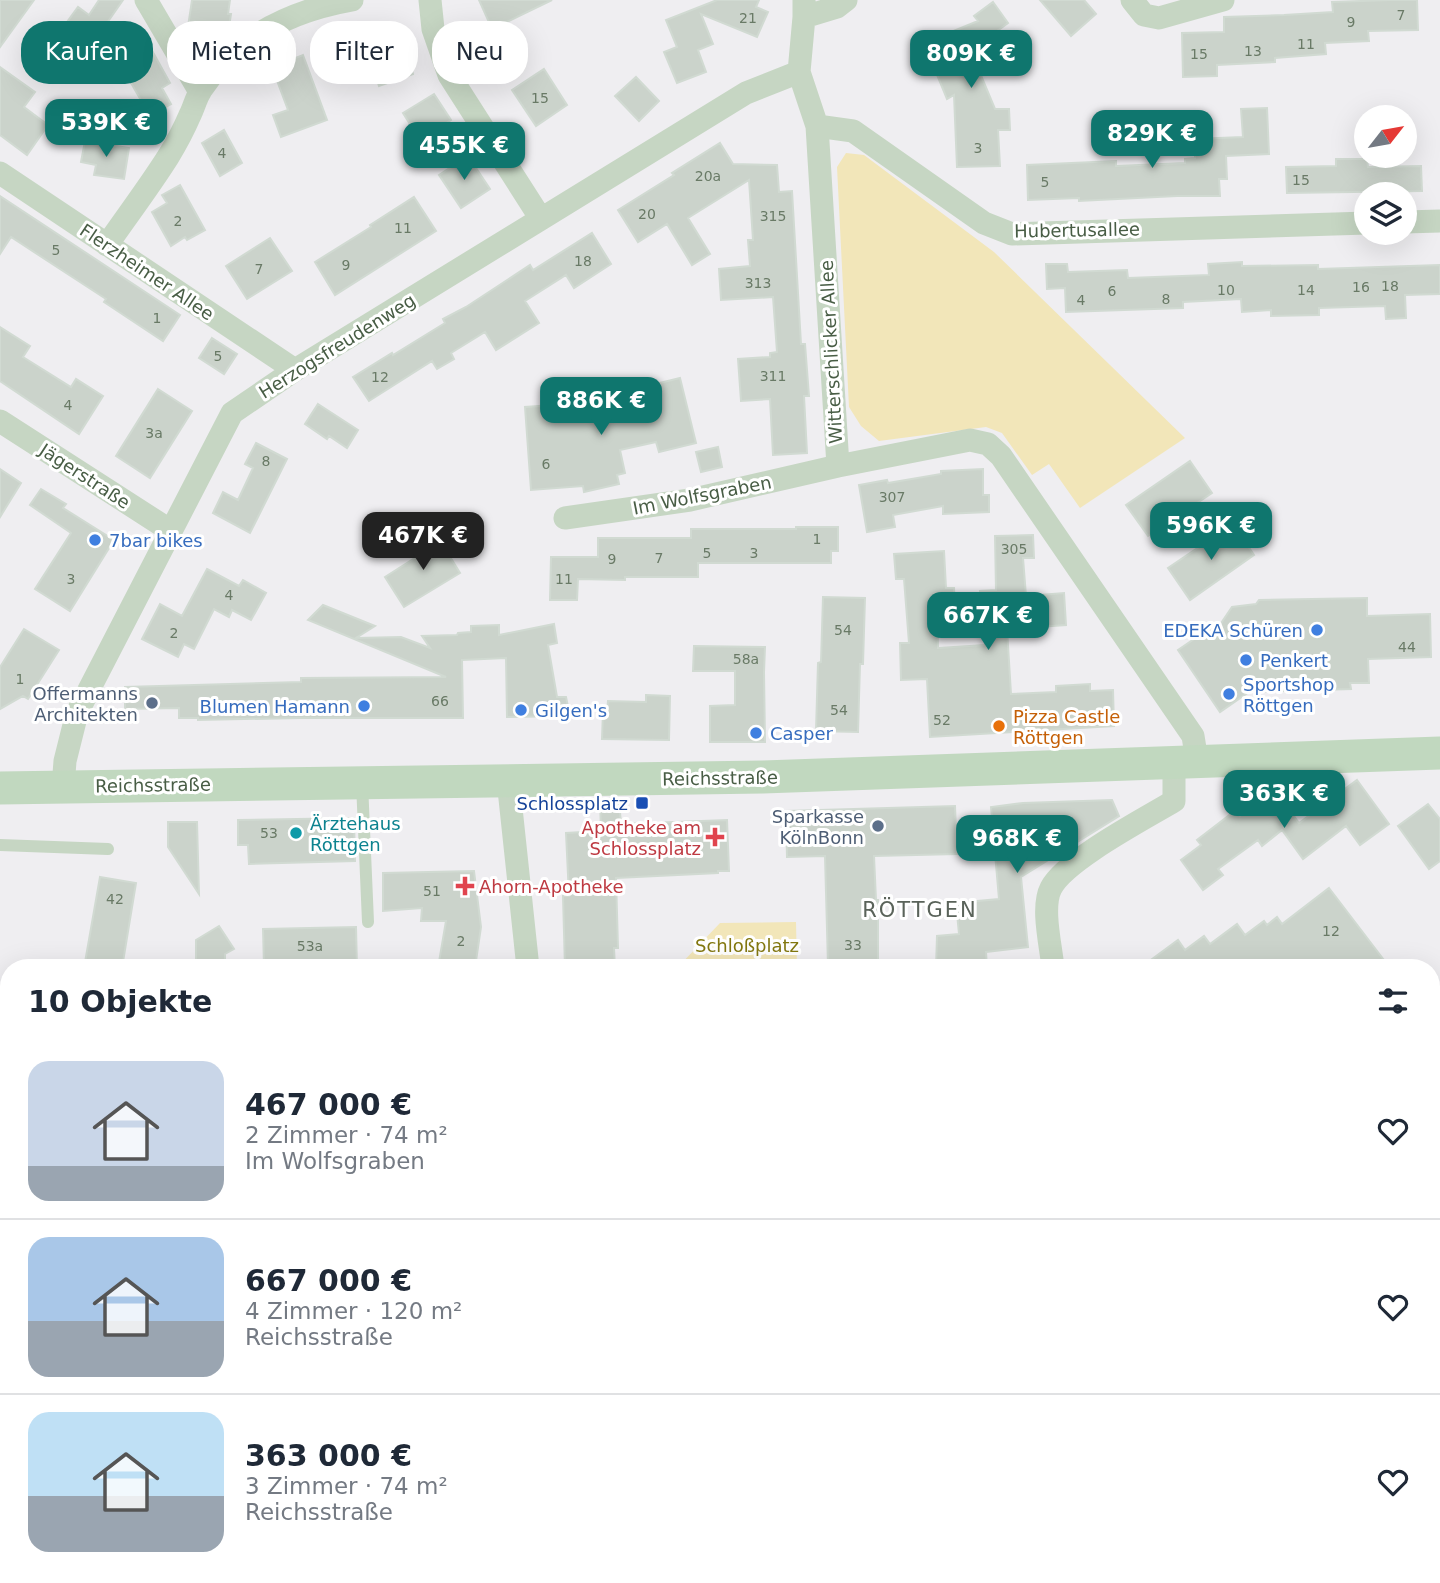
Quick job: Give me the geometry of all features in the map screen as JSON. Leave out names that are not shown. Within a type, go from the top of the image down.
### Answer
[{"type":"main road","name":"Reichsstraße","points":[[0,788],[763,777],[1440,753]]},
{"type":"street","points":[[146,0],[200,92]]},
{"type":"street","points":[[107,245],[168,158],[200,92],[224,60],[256,34],[290,17],[326,4],[352,0]]},
{"type":"street","points":[[430,0],[433,29],[449,75],[541,219]]},
{"type":"street","points":[[804,9],[837,7],[846,0]]},
{"type":"street","points":[[1132,0],[1144,15],[1159,18],[1223,0]]},
{"type":"street","name":"Witterschlicker Allee","points":[[804,9],[799,72],[817,126],[838,467],[970,440],[988,444],[1001,456],[1193,736],[1174,801],[1099,846],[1062,874],[1051,888],[1047,908],[1052,959]]},
{"type":"street","name":"Herzogsfreudenweg","points":[[62,787],[65,761],[77,713],[232,412],[295,370],[746,93],[799,72]]},
{"type":"street","name":"Hubertusallee","points":[[817,126],[853,131],[984,223],[1012,234],[1354,223]]},
{"type":"street","name":"Flerzheimer Allee","points":[[0,173],[295,370]]},
{"type":"street","points":[[1417,222],[1440,221]]},
{"type":"street","name":"Jägerstraße","points":[[0,422],[171,531]]},
{"type":"street","name":"Im Wolfsgraben","points":[[565,518],[691,500],[838,467]]},
{"type":"street","points":[[508,780],[527,959]]},
{"type":"lane","points":[[362,782],[368,922]]},
{"type":"lane","points":[[0,845],[108,849]]},
{"type":"green space","points":[[846,153],[864,155],[994,252],[1185,438],[1080,508],[1049,464],[1032,475],[1002,433],[986,427],[879,441],[861,426],[849,407],[837,167]]},
{"type":"green space","name":"Schloßplatz","points":[[796,922],[797,959],[686,959],[720,923]]},
{"type":"building","points":[[0,0],[34,0],[0,47]]},
{"type":"building","points":[[99,0],[123,0],[108,21],[68,21],[78,7],[89,15]]},
{"type":"building","points":[[192,0],[230,0],[230,21],[189,21]]},
{"type":"building","points":[[479,0],[552,0],[509,21],[488,21]]},
{"type":"building","points":[[717,0],[759,0],[756,7],[768,12],[757,37],[701,14],[713,44],[698,50],[706,72],[677,83],[664,52],[677,47],[666,20]]},
{"type":"building","points":[[1040,0],[1084,0],[1096,14],[1071,36]]},
{"type":"building","points":[[1417,0],[1418,30],[1368,31],[1369,41],[1325,43],[1326,54],[1275,58],[1275,62],[1217,65],[1217,76],[1183,77],[1182,33],[1224,32],[1224,17],[1333,12],[1332,2]]},
{"type":"building","points":[[993,2],[1008,23],[974,48],[981,65],[977,66],[995,109],[1009,109],[1010,130],[998,130],[1000,166],[957,167],[954,95],[947,99],[924,43],[978,21],[974,16]]},
{"type":"building","points":[[153,52],[167,78],[168,84],[162,88],[171,104],[150,116],[132,84],[153,84]]},
{"type":"building","points":[[303,55],[310,74],[310,84],[314,84],[327,120],[281,137],[273,115],[288,110],[278,84],[296,84],[296,58]]},
{"type":"building","points":[[0,67],[35,92],[24,107],[48,125],[27,155],[0,135]]},
{"type":"building","points":[[544,69],[567,105],[536,126],[512,90],[521,84],[528,84],[528,80]]},
{"type":"building","points":[[636,77],[659,101],[639,121],[615,96]]},
{"type":"building","points":[[434,94],[451,120],[420,140],[403,113]]},
{"type":"building","points":[[1267,108],[1269,154],[1226,156],[1227,179],[1219,179],[1220,196],[1028,200],[1027,165],[1116,161],[1116,166],[1185,163],[1185,159],[1195,158],[1195,139],[1243,137],[1241,109]]},
{"type":"building","points":[[224,130],[242,163],[220,176],[202,143]]},
{"type":"building","points":[[85,141],[129,148],[124,179],[94,175],[96,165],[81,162]]},
{"type":"building","points":[[720,143],[733,164],[777,165],[779,192],[792,191],[801,344],[805,344],[809,396],[804,396],[807,453],[773,455],[770,399],[741,401],[738,359],[770,357],[770,353],[777,352],[773,297],[721,300],[719,269],[750,266],[748,240],[753,240],[749,180],[688,218],[710,254],[692,265],[667,224],[638,242],[618,210]]},
{"type":"building","points":[[468,156],[490,189],[461,208],[439,175]]},
{"type":"building","points":[[1336,159],[1354,159],[1354,168],[1421,166],[1422,191],[1417,191],[1417,182],[1354,182],[1354,192],[1287,193],[1286,167],[1336,166]]},
{"type":"building","points":[[180,185],[205,230],[187,240],[185,237],[171,246],[152,212],[167,203],[162,195]]},
{"type":"building","points":[[0,196],[180,315],[163,341],[104,302],[106,299],[11,237],[0,254]]},
{"type":"building","points":[[414,197],[436,231],[335,295],[315,262]]},
{"type":"building","points":[[592,233],[611,264],[574,288],[566,275],[525,301],[539,323],[496,350],[485,332],[451,353],[454,359],[437,369],[432,361],[369,401],[353,377],[445,323],[443,319],[530,265],[533,270]]},
{"type":"building","points":[[270,238],[292,271],[247,299],[226,266]]},
{"type":"building","points":[[1242,262],[1242,266],[1318,265],[1318,269],[1440,265],[1440,294],[1405,295],[1406,318],[1386,319],[1385,306],[1319,308],[1319,315],[1271,316],[1271,310],[1242,312],[1241,299],[1183,302],[1183,308],[1066,312],[1065,288],[1047,289],[1046,264],[1067,264],[1068,272],[1127,270],[1128,278],[1209,275],[1208,264]]},
{"type":"building","points":[[0,327],[30,346],[23,357],[71,387],[76,379],[103,396],[79,434],[0,381]]},
{"type":"building","points":[[212,338],[237,354],[224,374],[199,358]]},
{"type":"building","points":[[680,378],[696,443],[659,452],[656,442],[620,450],[625,473],[617,475],[619,484],[584,492],[583,486],[531,490],[525,407],[583,403],[582,399],[609,394],[615,420],[649,412],[643,387]]},
{"type":"building","points":[[158,389],[192,411],[150,478],[116,456]]},
{"type":"building","points":[[318,404],[358,430],[347,448],[329,436],[327,439],[305,424]]},
{"type":"building","points":[[256,443],[287,459],[250,533],[213,513],[223,492],[238,500],[253,468],[245,464]]},
{"type":"building","points":[[718,447],[722,467],[701,472],[696,452]]},
{"type":"building","points":[[1190,461],[1212,493],[1148,536],[1126,505]]},
{"type":"building","points":[[0,469],[21,483],[0,517]]},
{"type":"building","points":[[983,469],[983,495],[989,495],[989,512],[943,514],[943,506],[893,515],[895,527],[867,532],[859,485],[941,474],[941,471]]},
{"type":"building","points":[[41,489],[66,504],[63,508],[114,540],[70,611],[35,589],[71,533],[30,505]]},
{"type":"building","points":[[1233,524],[1254,555],[1190,600],[1168,568]]},
{"type":"building","points":[[838,527],[838,551],[831,551],[831,563],[698,563],[698,577],[578,579],[577,600],[550,600],[551,557],[598,557],[598,538],[691,538],[691,529]]},
{"type":"building","points":[[432,533],[439,544],[441,542],[460,573],[404,607],[385,577],[421,554],[415,544]]},
{"type":"building","points":[[1033,535],[1034,558],[1023,558],[1026,596],[1064,593],[1066,625],[1007,629],[1011,694],[1056,692],[1056,686],[1090,684],[1090,691],[1113,690],[1114,726],[930,737],[927,679],[901,680],[900,643],[909,643],[904,579],[896,579],[894,554],[944,551],[946,588],[954,588],[955,606],[937,610],[938,648],[985,645],[980,591],[996,590],[995,536]]},
{"type":"building","points":[[207,569],[239,586],[243,580],[266,593],[251,620],[232,610],[229,617],[214,609],[194,649],[184,644],[178,657],[142,639],[160,604],[182,616]]},
{"type":"building","points":[[823,597],[865,598],[858,732],[816,731]]},
{"type":"building","points":[[1367,598],[1367,616],[1430,614],[1431,657],[1368,659],[1369,683],[1350,683],[1351,689],[1249,692],[1220,712],[1178,650],[1206,631],[1211,638],[1232,607],[1256,604],[1259,600]]},
{"type":"building","points":[[323,605],[375,626],[356,638],[401,637],[430,648],[422,636],[457,635],[471,632],[471,626],[499,625],[499,635],[554,624],[557,643],[548,645],[557,697],[566,697],[570,716],[507,717],[506,658],[462,660],[463,718],[198,720],[179,718],[179,708],[125,709],[125,687],[301,682],[301,678],[446,677],[308,620]]},
{"type":"building","points":[[24,629],[59,650],[28,699],[23,696],[0,709],[0,667]]},
{"type":"building","points":[[694,646],[765,647],[765,742],[710,742],[710,706],[735,705],[735,671],[693,671]]},
{"type":"building","points":[[646,695],[670,696],[669,740],[602,739],[603,711],[607,711],[608,701],[646,702]]},
{"type":"building","points":[[1357,780],[1389,824],[1360,845],[1346,826],[1303,859],[1282,830],[1262,846],[1258,840],[1218,869],[1223,875],[1203,890],[1181,860],[1201,845],[1197,840],[1236,810],[1240,816],[1260,801],[1266,808],[1280,797],[1299,823]]},
{"type":"building","points":[[619,800],[621,824],[727,820],[729,871],[616,878],[618,948],[614,948],[615,959],[565,959],[563,896],[569,896],[566,833],[601,831],[600,801]]},
{"type":"building","points":[[1112,800],[1119,816],[1021,877],[1028,947],[986,952],[986,959],[936,959],[937,936],[959,934],[956,903],[999,899],[991,807],[1023,803]]},
{"type":"building","points":[[1428,804],[1440,819],[1440,861],[1429,869],[1398,826]]},
{"type":"building","points":[[955,806],[957,854],[874,856],[878,900],[878,959],[828,959],[825,856],[787,857],[786,811]]},
{"type":"building","name":"Ärztehaus Röttgen","points":[[354,818],[355,861],[249,864],[248,845],[238,845],[238,820]]},
{"type":"building","points":[[168,822],[197,822],[199,894],[168,847]]},
{"type":"building","points":[[474,871],[481,927],[476,959],[440,959],[446,921],[421,921],[422,908],[383,911],[383,873]]},
{"type":"building","points":[[100,877],[136,883],[123,959],[86,959]]},
{"type":"building","points":[[1329,888],[1383,959],[1152,959],[1178,940],[1185,950],[1204,936],[1210,944],[1237,924],[1245,935],[1264,921],[1267,925],[1277,917],[1282,924]]},
{"type":"building","points":[[219,926],[234,949],[225,954],[225,959],[196,959],[196,940]]},
{"type":"building","points":[[356,927],[357,959],[264,959],[263,929]]},
{"type":"place","name":"7bar bikes","points":[[95,540]]},
{"type":"place","name":"EDEKA Schüren","points":[[1317,630]]},
{"type":"place","name":"Penkert","points":[[1246,660]]},
{"type":"place","name":"Sportshop Röttgen","points":[[1229,694]]},
{"type":"place","name":"Offermanns Architekten","points":[[152,703]]},
{"type":"place","name":"Blumen Hamann","points":[[364,706]]},
{"type":"place","name":"Gilgen's","points":[[521,710]]},
{"type":"place","name":"Pizza Castle Röttgen","points":[[999,726]]},
{"type":"place","name":"Casper","points":[[756,733]]},
{"type":"place","name":"Schlossplatz","points":[[642,803]]},
{"type":"place","name":"Sparkasse KölnBonn","points":[[878,826]]},
{"type":"place","name":"Ärztehaus Röttgen","points":[[296,833]]},
{"type":"place","name":"Apotheke am Schlossplatz","points":[[715,837]]},
{"type":"place","name":"Ahorn-Apotheke","points":[[465,886]]},
{"type":"district","name":"RÖTTGEN","points":[[920,910]]}]
